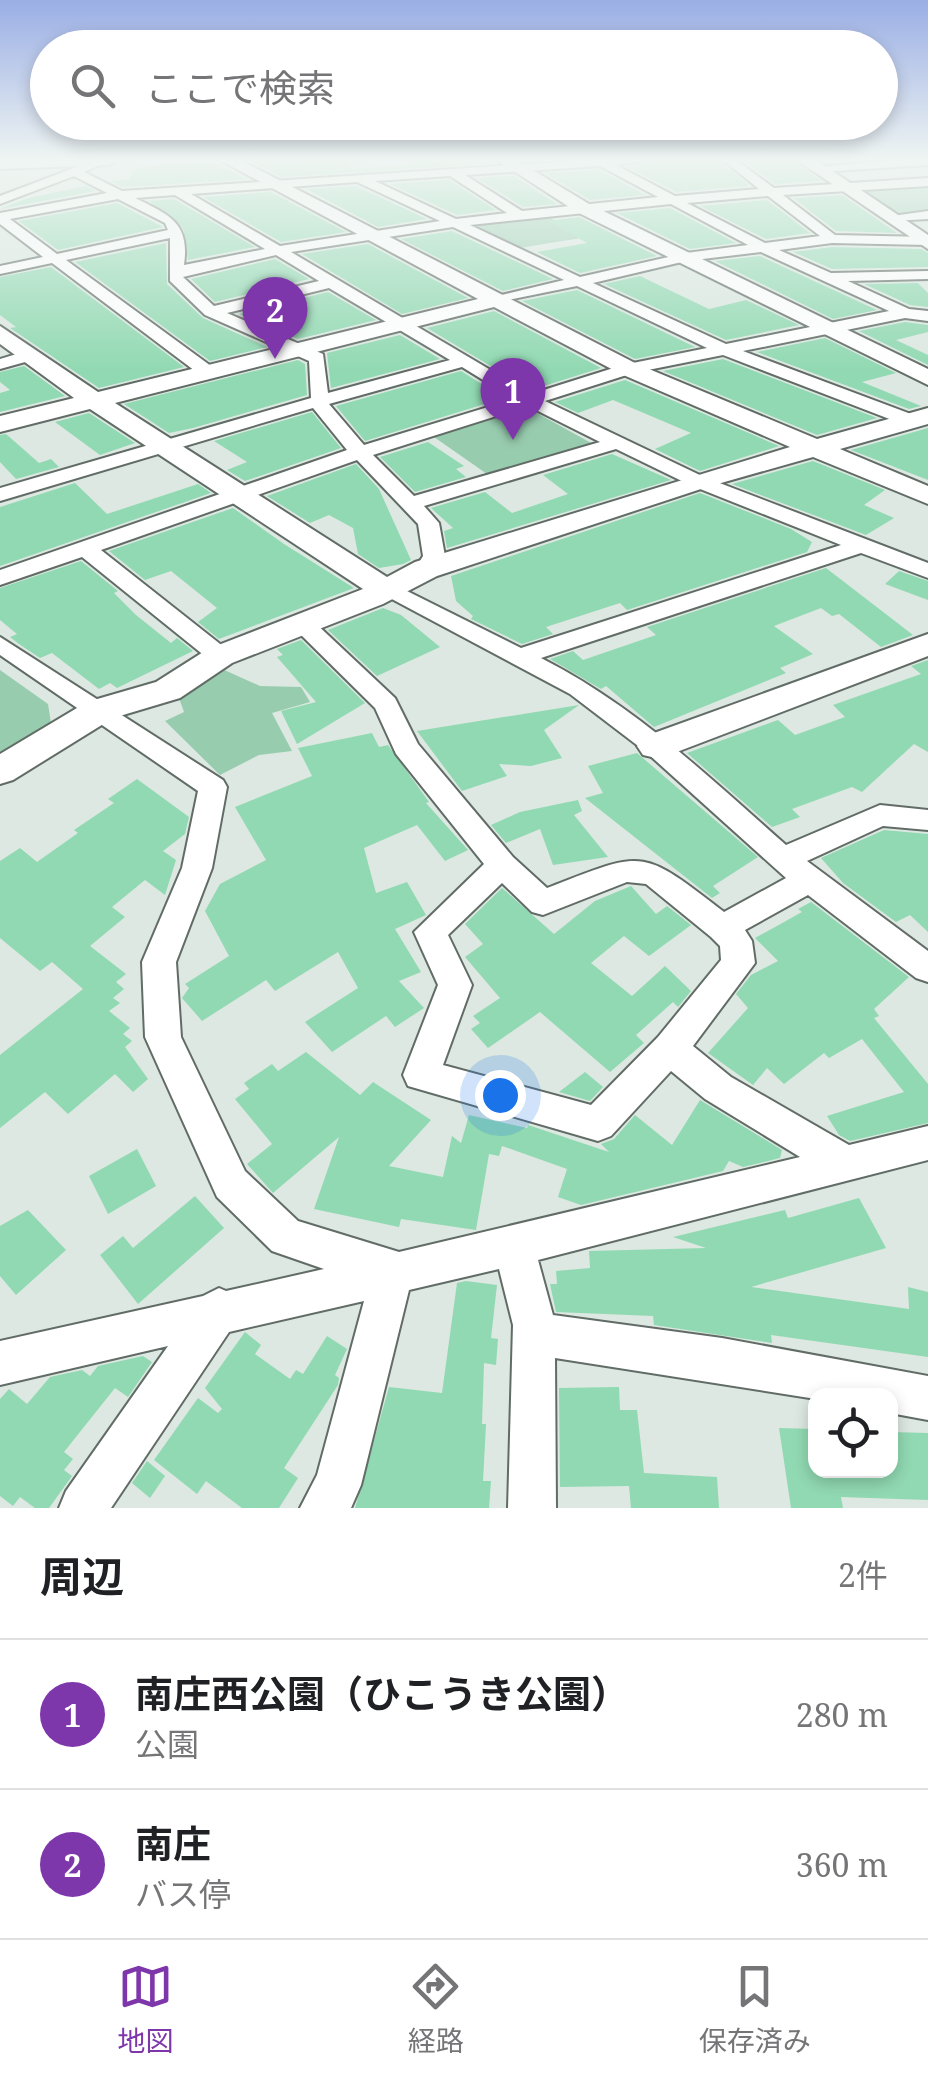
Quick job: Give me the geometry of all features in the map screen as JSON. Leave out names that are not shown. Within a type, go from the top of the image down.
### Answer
[{"type":"street","points":[[18,230],[205,370]]},
{"type":"street","points":[[242,230],[527,399],[697,482],[928,571]]},
{"type":"street","points":[[362,230],[629,369],[928,496]]},
{"type":"street","points":[[174,271],[274,250],[401,230]]},
{"type":"street","points":[[466,230],[720,348],[920,418]]},
{"type":"street","points":[[630,230],[928,378]]},
{"type":"street","points":[[731,230],[906,312],[928,316]]},
{"type":"street","points":[[822,230],[832,238]]},
{"type":"street","points":[[0,270],[178,232],[180,244],[174,271],[184,291],[210,312],[317,358],[320,402],[328,419],[428,523],[434,556],[426,568]]},
{"type":"street","points":[[0,424],[205,370],[686,257],[832,238],[927,241]]},
{"type":"street","points":[[828,277],[928,275]]},
{"type":"street","points":[[210,312],[330,283]]},
{"type":"street","points":[[0,578],[360,453],[629,369],[906,312]]},
{"type":"street","points":[[0,334],[90,398],[385,589],[579,688],[656,746],[810,880],[928,970]]},
{"type":"street","points":[[0,364],[30,356]]},
{"type":"street","points":[[0,496],[160,444],[462,362]]},
{"type":"street","points":[[0,771],[100,710],[168,690],[220,656],[303,625],[426,568],[697,482],[920,418]]},
{"type":"street","points":[[412,503],[617,443]]},
{"type":"street","points":[[517,658],[862,545]]},
{"type":"street","points":[[86,549],[220,656]]},
{"type":"street","points":[[303,625],[386,704],[406,748],[502,865],[543,903],[626,870],[654,874],[736,941],[738,963],[670,1048],[598,1124],[421,1075],[455,985],[430,932],[502,865]]},
{"type":"street","points":[[0,644],[212,787],[196,868],[159,962],[163,1037],[231,1184],[286,1237],[393,1270]]},
{"type":"street","points":[[656,746],[928,644]]},
{"type":"street","points":[[783,858],[880,816],[928,820]]},
{"type":"street","points":[[722,928],[810,880]]},
{"type":"street","points":[[670,1048],[718,1088],[848,1165]]},
{"type":"street","points":[[0,1363],[393,1270],[514,1246],[928,1143]]},
{"type":"street","points":[[514,1246],[534,1334],[532,1508]]},
{"type":"street","points":[[324,1508],[338,1485],[393,1270]]},
{"type":"street","points":[[84,1508],[219,1310]]},
{"type":"street","points":[[534,1334],[722,1360],[928,1398]]},
{"type":"green space","points":[[478,230],[574,230],[587,237],[513,249]]},
{"type":"green space","points":[[526,407],[593,444],[487,474],[434,437]]},
{"type":"green space","points":[[222,669],[260,686],[301,687],[310,702],[272,713],[292,751],[259,755],[220,775],[165,721],[184,712],[179,698]]},
{"type":"green space","points":[[0,670],[48,704],[51,723],[0,752]]},
{"type":"building","points":[[32,230],[148,230],[58,250]]},
{"type":"building","points":[[183,230],[227,230],[255,247],[188,260]]},
{"type":"building","points":[[261,230],[346,232],[281,242]]},
{"type":"building","points":[[565,230],[606,230],[657,256],[580,273],[537,252],[587,243]]},
{"type":"building","points":[[652,230],[712,230],[736,243],[690,249]]},
{"type":"building","points":[[749,230],[810,233],[766,239]]},
{"type":"building","points":[[893,230],[897,233],[836,231]]},
{"type":"building","points":[[452,231],[553,279],[503,291],[401,239]]},
{"type":"building","points":[[166,243],[167,284],[203,318],[267,347],[210,361],[75,262]]},
{"type":"building","points":[[368,244],[468,298],[402,314],[302,254]]},
{"type":"building","points":[[832,247],[921,249],[928,253],[928,267],[832,269],[793,252]]},
{"type":"building","points":[[760,256],[877,310],[833,319],[715,261]]},
{"type":"building","points":[[275,259],[309,279],[215,302],[191,279]]},
{"type":"building","points":[[51,267],[184,367],[99,388],[10,328],[16,327],[0,315],[0,277]]},
{"type":"building","points":[[640,276],[709,309],[746,300],[799,325],[726,340],[604,284]]},
{"type":"building","points":[[918,283],[928,293],[928,307],[910,305],[864,284]]},
{"type":"building","points":[[577,290],[695,347],[635,359],[522,301]]},
{"type":"building","points":[[328,292],[376,320],[298,339],[239,314]]},
{"type":"building","points":[[494,311],[601,368],[531,390],[427,328]]},
{"type":"building","points":[[905,322],[928,325],[928,332],[896,340],[928,355],[928,365],[859,331]]},
{"type":"building","points":[[400,335],[440,359],[331,388],[327,353]]},
{"type":"building","points":[[825,338],[896,373],[862,382],[921,406],[909,409],[757,352]]},
{"type":"building","points":[[723,359],[877,418],[817,435],[663,371]]},
{"type":"building","points":[[298,360],[305,364],[307,395],[193,428],[169,433],[124,404]]},
{"type":"building","points":[[24,366],[65,396],[0,412],[0,393],[10,390],[0,382],[0,372]]},
{"type":"building","points":[[461,371],[504,398],[365,441],[336,406]]},
{"type":"building","points":[[625,380],[779,446],[700,471],[655,449],[691,433],[613,400],[578,413],[555,402]]},
{"type":"building","points":[[312,412],[341,448],[245,481],[227,470],[247,462],[214,441]]},
{"type":"building","points":[[89,413],[135,443],[100,455],[55,422]]},
{"type":"building","points":[[928,428],[928,480],[851,450]]},
{"type":"building","points":[[6,434],[39,463],[51,459],[59,467],[16,479],[0,462],[0,435]]},
{"type":"building","points":[[428,442],[464,466],[456,469],[466,477],[415,492],[380,457]]},
{"type":"building","points":[[612,454],[671,480],[447,548],[444,531],[453,528],[431,508],[485,492],[512,513],[568,494],[543,475]]},
{"type":"building","points":[[813,461],[885,490],[864,505],[894,518],[866,535],[732,484]]},
{"type":"building","points":[[356,464],[379,489],[411,560],[379,568],[358,554],[353,528],[329,515],[310,523],[267,496]]},
{"type":"building","points":[[75,483],[107,514],[198,484],[211,493],[0,566],[0,507]]},
{"type":"building","points":[[700,493],[791,529],[812,542],[807,552],[627,610],[620,603],[546,627],[553,634],[522,644],[471,619],[473,616],[456,601],[451,576]]},
{"type":"building","points":[[233,508],[354,588],[219,639],[198,622],[217,608],[171,571],[145,580],[109,551]]},
{"type":"building","points":[[81,561],[118,591],[114,593],[136,615],[171,643],[177,638],[193,651],[117,688],[110,683],[99,689],[52,653],[40,658],[10,637],[17,634],[0,620],[0,588]]},
{"type":"building","points":[[826,568],[913,635],[881,647],[839,614],[832,616],[821,608],[774,626],[813,654],[780,668],[786,673],[654,727],[606,686],[601,689],[550,659],[573,651],[583,660],[656,635],[647,627]]},
{"type":"building","points":[[899,571],[928,581],[928,600],[885,584]]},
{"type":"building","points":[[383,608],[401,615],[440,647],[377,676],[328,630]]},
{"type":"building","points":[[301,640],[365,703],[297,744],[281,711],[316,702],[277,657],[283,655],[277,649]]},
{"type":"building","points":[[928,660],[928,752],[914,744],[862,792],[852,787],[792,809],[800,817],[772,827],[687,753],[778,720],[795,735],[845,717],[833,705],[921,674],[911,666]]},
{"type":"building","points":[[579,705],[544,730],[562,758],[531,766],[499,764],[507,776],[462,791],[417,731]]},
{"type":"building","points":[[372,733],[379,747],[388,745],[429,802],[426,803],[468,850],[445,861],[417,825],[364,848],[376,893],[407,882],[426,915],[395,929],[421,972],[399,981],[424,1008],[395,1027],[386,1016],[332,1052],[305,1022],[358,988],[338,952],[275,991],[266,980],[202,1021],[182,998],[189,988],[185,984],[229,956],[205,911],[220,884],[266,860],[235,807],[312,776],[298,748]]},
{"type":"building","points":[[637,753],[758,857],[713,886],[720,893],[712,898],[585,798],[603,793],[588,766]]},
{"type":"building","points":[[137,779],[189,817],[185,834],[163,851],[176,860],[165,895],[145,880],[112,907],[125,917],[90,946],[126,974],[116,982],[124,989],[113,998],[120,1003],[109,1011],[130,1028],[123,1034],[132,1041],[125,1047],[148,1079],[133,1092],[115,1074],[68,1114],[45,1092],[0,1128],[0,1055],[83,989],[52,962],[40,971],[0,938],[0,861],[20,848],[37,862],[78,833],[74,830],[114,803],[108,799]]},
{"type":"building","points":[[578,800],[582,811],[574,815],[608,857],[553,865],[540,829],[506,843],[491,825],[520,812]]},
{"type":"building","points":[[884,830],[928,834],[928,932],[910,915],[896,922],[843,883],[821,858]]},
{"type":"building","points":[[631,886],[656,914],[667,906],[691,925],[649,956],[624,936],[591,963],[632,996],[665,966],[691,991],[678,1007],[673,1002],[636,1035],[644,1043],[610,1072],[540,1012],[488,1048],[471,1029],[480,1023],[473,1016],[500,998],[465,957],[483,944],[465,924],[502,888],[554,934],[595,901]]},
{"type":"building","points":[[811,902],[909,977],[874,1009],[879,1016],[874,1018],[928,1084],[928,1123],[850,1141],[839,1135],[827,1116],[904,1092],[862,1039],[829,1058],[824,1053],[784,1084],[767,1068],[753,1085],[708,1053],[748,1008],[736,994],[751,975],[778,961],[755,938],[802,912],[798,909]]},
{"type":"building","points":[[306,1052],[360,1095],[373,1082],[431,1120],[389,1166],[443,1177],[452,1136],[461,1143],[469,1115],[527,1128],[528,1125],[609,1152],[601,1144],[614,1139],[635,1115],[672,1145],[700,1100],[782,1150],[780,1158],[743,1167],[729,1161],[723,1171],[581,1205],[558,1197],[567,1169],[502,1146],[499,1156],[489,1154],[476,1230],[401,1219],[399,1227],[314,1209],[339,1137],[273,1193],[247,1164],[272,1144],[235,1099],[249,1089],[244,1083],[272,1064],[278,1071]]},
{"type":"building","points":[[585,1072],[603,1087],[590,1101],[559,1092]]},
{"type":"building","points":[[137,1149],[156,1186],[108,1214],[89,1176]]},
{"type":"building","points":[[195,1196],[224,1228],[138,1304],[100,1255],[123,1236],[133,1248]]},
{"type":"building","points":[[859,1198],[886,1248],[751,1287],[909,1309],[908,1287],[928,1292],[928,1357],[771,1335],[772,1343],[654,1325],[653,1316],[556,1312],[550,1284],[557,1284],[556,1271],[590,1268],[589,1251],[706,1248],[673,1237],[785,1210],[788,1218]]},
{"type":"building","points":[[28,1210],[66,1250],[16,1295],[0,1276],[0,1226]]},
{"type":"building","points":[[457,1283],[497,1285],[491,1338],[498,1339],[496,1365],[484,1363],[483,1481],[491,1481],[489,1508],[355,1508],[389,1387],[442,1393]]},
{"type":"building","points":[[245,1332],[261,1345],[255,1354],[290,1379],[296,1370],[303,1374],[327,1336],[347,1349],[335,1375],[338,1385],[284,1468],[298,1478],[279,1508],[242,1508],[206,1481],[197,1494],[154,1460],[198,1398],[218,1413],[222,1409],[205,1388]]},
{"type":"building","points":[[143,1356],[152,1362],[128,1397],[115,1388],[64,1452],[73,1459],[64,1470],[72,1476],[49,1508],[35,1508],[20,1497],[13,1506],[0,1496],[0,1399],[9,1389],[27,1404],[50,1377],[82,1370],[90,1376],[98,1366]]},
{"type":"building","points":[[619,1387],[620,1410],[637,1410],[644,1473],[717,1477],[719,1508],[631,1508],[629,1486],[560,1487],[559,1388]]},
{"type":"building","points":[[779,1428],[808,1429],[808,1478],[898,1478],[898,1432],[928,1433],[928,1500],[841,1497],[843,1508],[791,1508]]},
{"type":"building","points":[[147,1461],[165,1476],[150,1498],[132,1483]]},
{"type":"place","name":"南庄","points":[[275,359]]},
{"type":"place","name":"南庄西公園（ひこうき公園）","points":[[513,440]]}]
